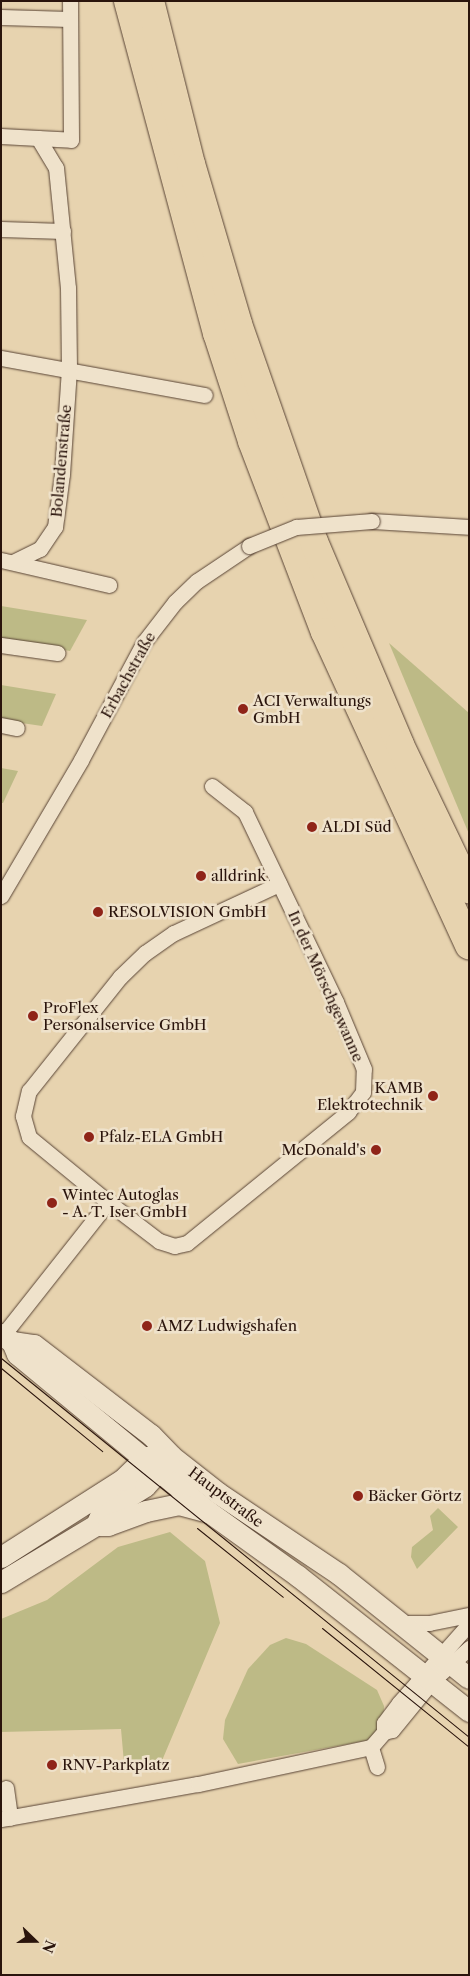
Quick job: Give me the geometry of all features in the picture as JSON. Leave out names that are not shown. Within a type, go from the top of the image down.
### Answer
[{"type":"highway","points":[[128,1],[216,333],[252,441],[324,632],[469,945]]},
{"type":"highway","points":[[150,1],[191,164],[238,324],[314,542],[400,745],[469,889]]},
{"type":"main road","name":"Hauptstraße","points":[[5,1337],[17,1354],[159,1461],[245,1512],[339,1574],[469,1678]]},
{"type":"main road","name":"Hauptstraße","points":[[5,1337],[34,1345],[151,1435],[159,1461],[209,1512],[298,1576],[469,1711]]},
{"type":"main road","points":[[96,1525],[101,1514],[137,1492],[159,1461]]},
{"type":"main road","points":[[1,1557],[122,1480],[159,1461]]},
{"type":"main road","points":[[1,1582],[96,1525],[108,1525],[146,1511],[179,1504],[209,1512]]},
{"type":"street","points":[[1,136],[71,140],[70,1]]},
{"type":"street","points":[[1,17],[70,19]]},
{"type":"street","name":"Bolandenstraße","points":[[7,561],[40,549],[55,527],[69,370],[68,288],[56,168],[38,138]]},
{"type":"street","points":[[1,229],[63,231]]},
{"type":"street","points":[[1,358],[205,395]]},
{"type":"street","name":"Erbachstraße","points":[[1,896],[81,760],[144,642],[175,602],[197,581],[249,546],[296,527],[372,521],[469,527]]},
{"type":"street","points":[[7,561],[109,585]]},
{"type":"street","points":[[1,644],[57,653]]},
{"type":"street","points":[[1,725],[17,728]]},
{"type":"street","name":"In der Mörschgewanne","points":[[212,786],[245,812],[336,1002],[364,1069],[363,1092],[341,1118],[187,1244],[174,1246],[159,1241],[29,1137],[23,1116],[29,1091],[120,977],[145,953],[174,933],[279,884]]},
{"type":"street","points":[[5,1337],[108,1202]]},
{"type":"street","points":[[401,1623],[429,1623],[469,1615]]},
{"type":"street","points":[[6,1788],[6,1819],[198,1784],[372,1747],[384,1732],[392,1730],[427,1678],[446,1660],[469,1624]]},
{"type":"street","points":[[446,1660],[469,1648]]},
{"type":"street","points":[[372,1747],[378,1766]]},
{"type":"shaded area","points":[[1,606],[87,620],[70,651],[1,639]]},
{"type":"shaded area","points":[[389,643],[469,713],[469,834]]},
{"type":"shaded area","points":[[1,685],[56,694],[42,726],[1,720]]},
{"type":"shaded area","points":[[1,768],[18,771],[3,803],[1,803]]},
{"type":"shaded area","points":[[438,1508],[458,1527],[417,1569],[411,1557],[412,1547],[433,1530],[430,1516]]},
{"type":"shaded area","points":[[170,1532],[205,1561],[220,1623],[161,1763],[124,1763],[121,1729],[1,1732],[1,1619],[47,1600],[118,1547]]},
{"type":"shaded area","points":[[286,1638],[306,1644],[377,1690],[384,1706],[383,1731],[376,1739],[238,1764],[223,1739],[225,1720],[248,1669],[270,1645]]},
{"type":"tram line","points":[[1,1358],[469,1737]]},
{"type":"tram line","points":[[1,1368],[102,1451]]},
{"type":"tram line","points":[[197,1528],[283,1597]]},
{"type":"tram line","points":[[322,1628],[469,1747]]},
{"type":"place","name":"ACI Verwaltungs GmbH","points":[[243,709]]},
{"type":"place","name":"ALDI Süd","points":[[312,827]]},
{"type":"place","name":"alldrink","points":[[201,876]]},
{"type":"place","name":"RESOLVISION GmbH","points":[[98,912]]},
{"type":"place","name":"ProFlex Personalservice GmbH","points":[[33,1016]]},
{"type":"place","name":"KAMB Elektrotechnik","points":[[433,1096]]},
{"type":"place","name":"Pfalz-ELA GmbH","points":[[89,1137]]},
{"type":"place","name":"McDonald's","points":[[376,1150]]},
{"type":"place","name":"Wintec Autoglas - A. T. Iser GmbH","points":[[52,1203]]},
{"type":"place","name":"AMZ Ludwigshafen","points":[[147,1326]]},
{"type":"place","name":"Bäcker Görtz","points":[[358,1496]]},
{"type":"place","name":"RNV-Parkplatz","points":[[52,1765]]}]
